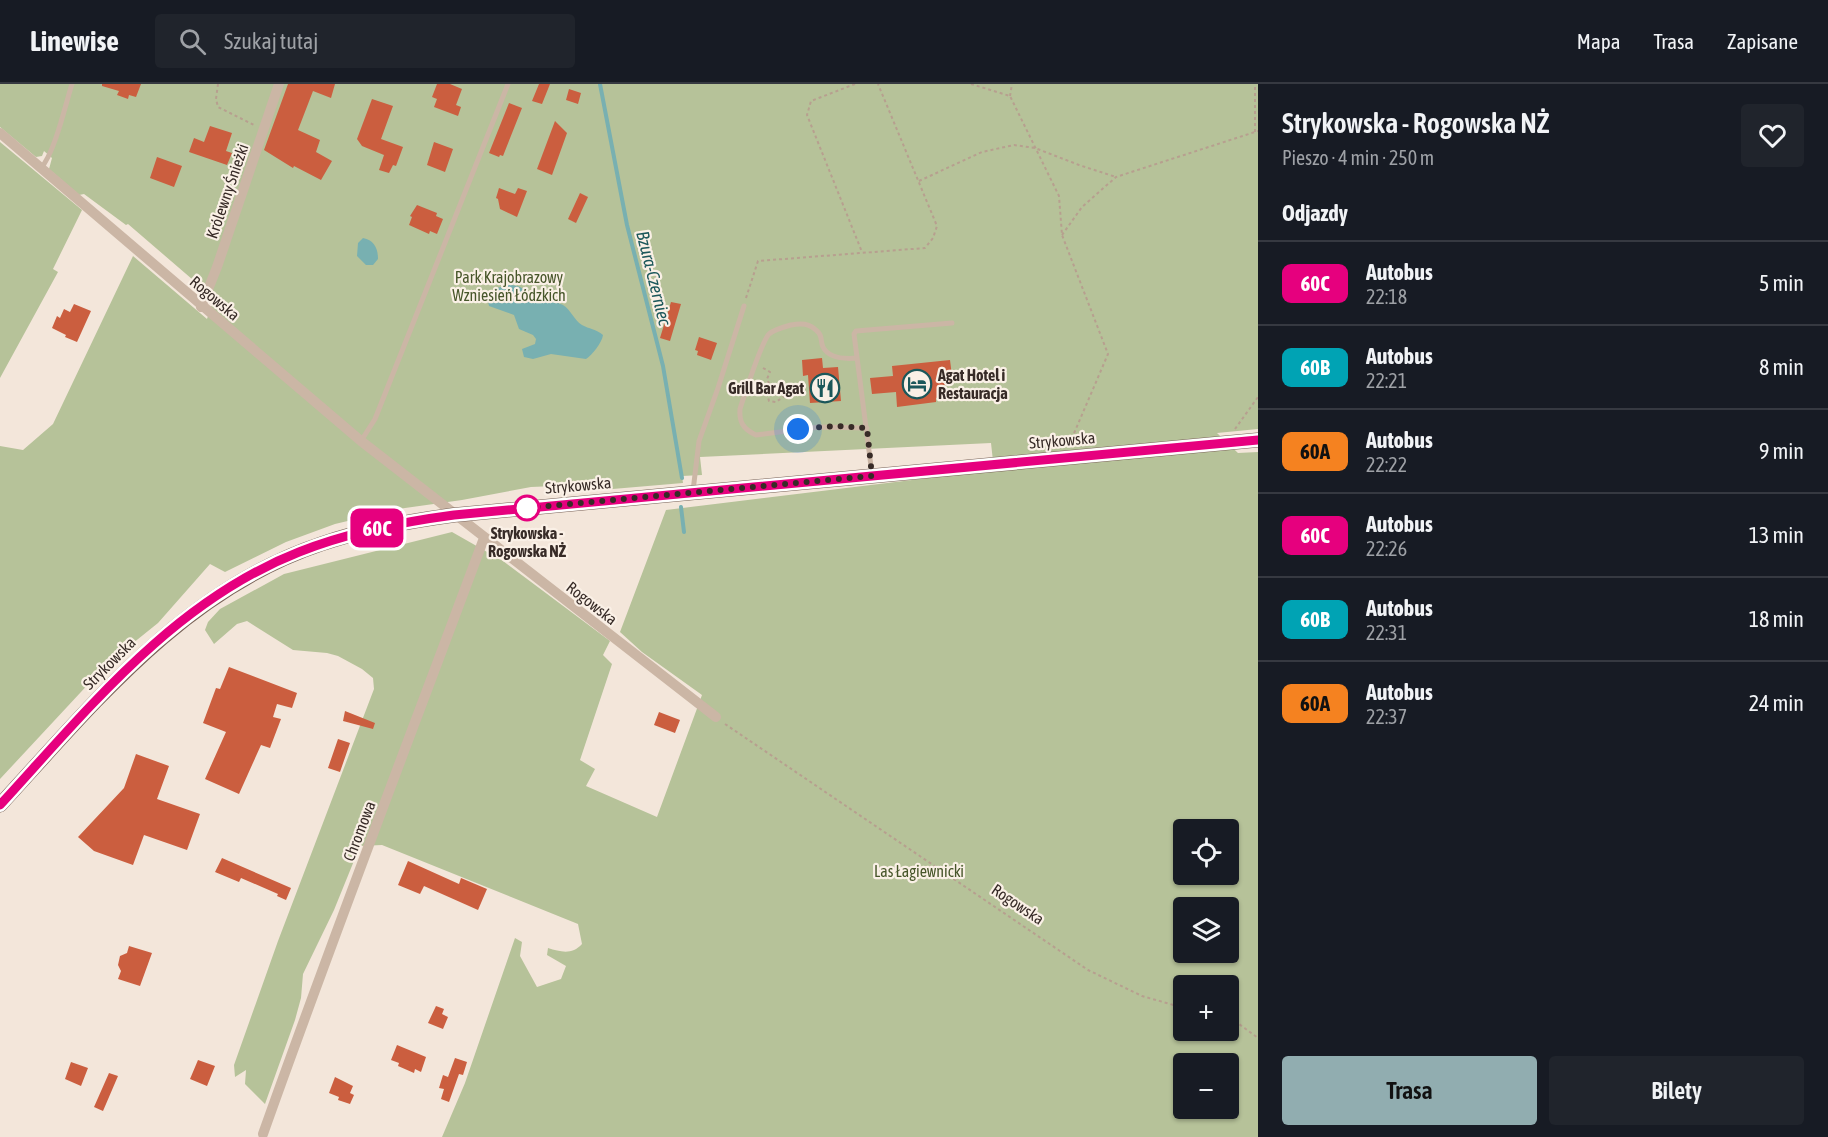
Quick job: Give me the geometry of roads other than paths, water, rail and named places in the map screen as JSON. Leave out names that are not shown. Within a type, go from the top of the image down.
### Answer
[{"type":"main road","name":"Strykowska","points":[[0,805],[137,658],[181,620],[227,588],[270,564],[319,544],[389,525],[454,515],[1258,440]]},
{"type":"street","name":"Królewny Śnieżki","points":[[201,307],[279,84]]},
{"type":"street","name":"Rogowska","points":[[0,133],[201,307],[361,441],[716,717]]},
{"type":"street","name":"Chromowa","points":[[263,1134],[325,958],[378,824],[484,538]]},
{"type":"lane","points":[[41,168],[51,151],[72,84]]},
{"type":"lane","points":[[361,441],[375,419],[508,84]]},
{"type":"lane","points":[[693,493],[699,441],[744,306]]},
{"type":"lane","points":[[872,476],[854,334],[858,329],[952,323]]},
{"type":"lane","points":[[857,358],[839,358],[830,354],[822,345],[819,332],[812,327],[799,324],[782,327],[770,334],[740,409],[740,417],[743,426],[756,435],[819,427],[867,428]]},
{"type":"water","points":[[363,238],[373,243],[376,248],[378,259],[373,265],[366,265],[357,256],[358,243]]},
{"type":"water","points":[[508,285],[521,288],[539,300],[563,305],[582,325],[598,331],[603,335],[594,352],[586,359],[551,354],[533,359],[524,357],[522,349],[535,344],[536,339],[533,335],[519,329],[514,315],[489,306],[488,301],[497,288]]},
{"type":"waterway","name":"Bzura-Czerniec","points":[[600,84],[627,225],[663,366],[682,478]]},
{"type":"waterway","name":"Bzura-Czerniec","points":[[681,507],[684,532]]},
{"type":"place","name":"Agat Hotel i Restauracja","points":[[917,384]]},
{"type":"place","name":"Grill Bar Agat","points":[[825,388]]},
{"type":"place","name":"Strykowska - Rogowska NŻ","points":[[527,508]]},
{"type":"park label","name":"Park Krajobrazowy Wzniesień Łódzkich","points":[[509,286]]},
{"type":"park label","name":"Las Łagiewnicki","points":[[919,871]]}]
